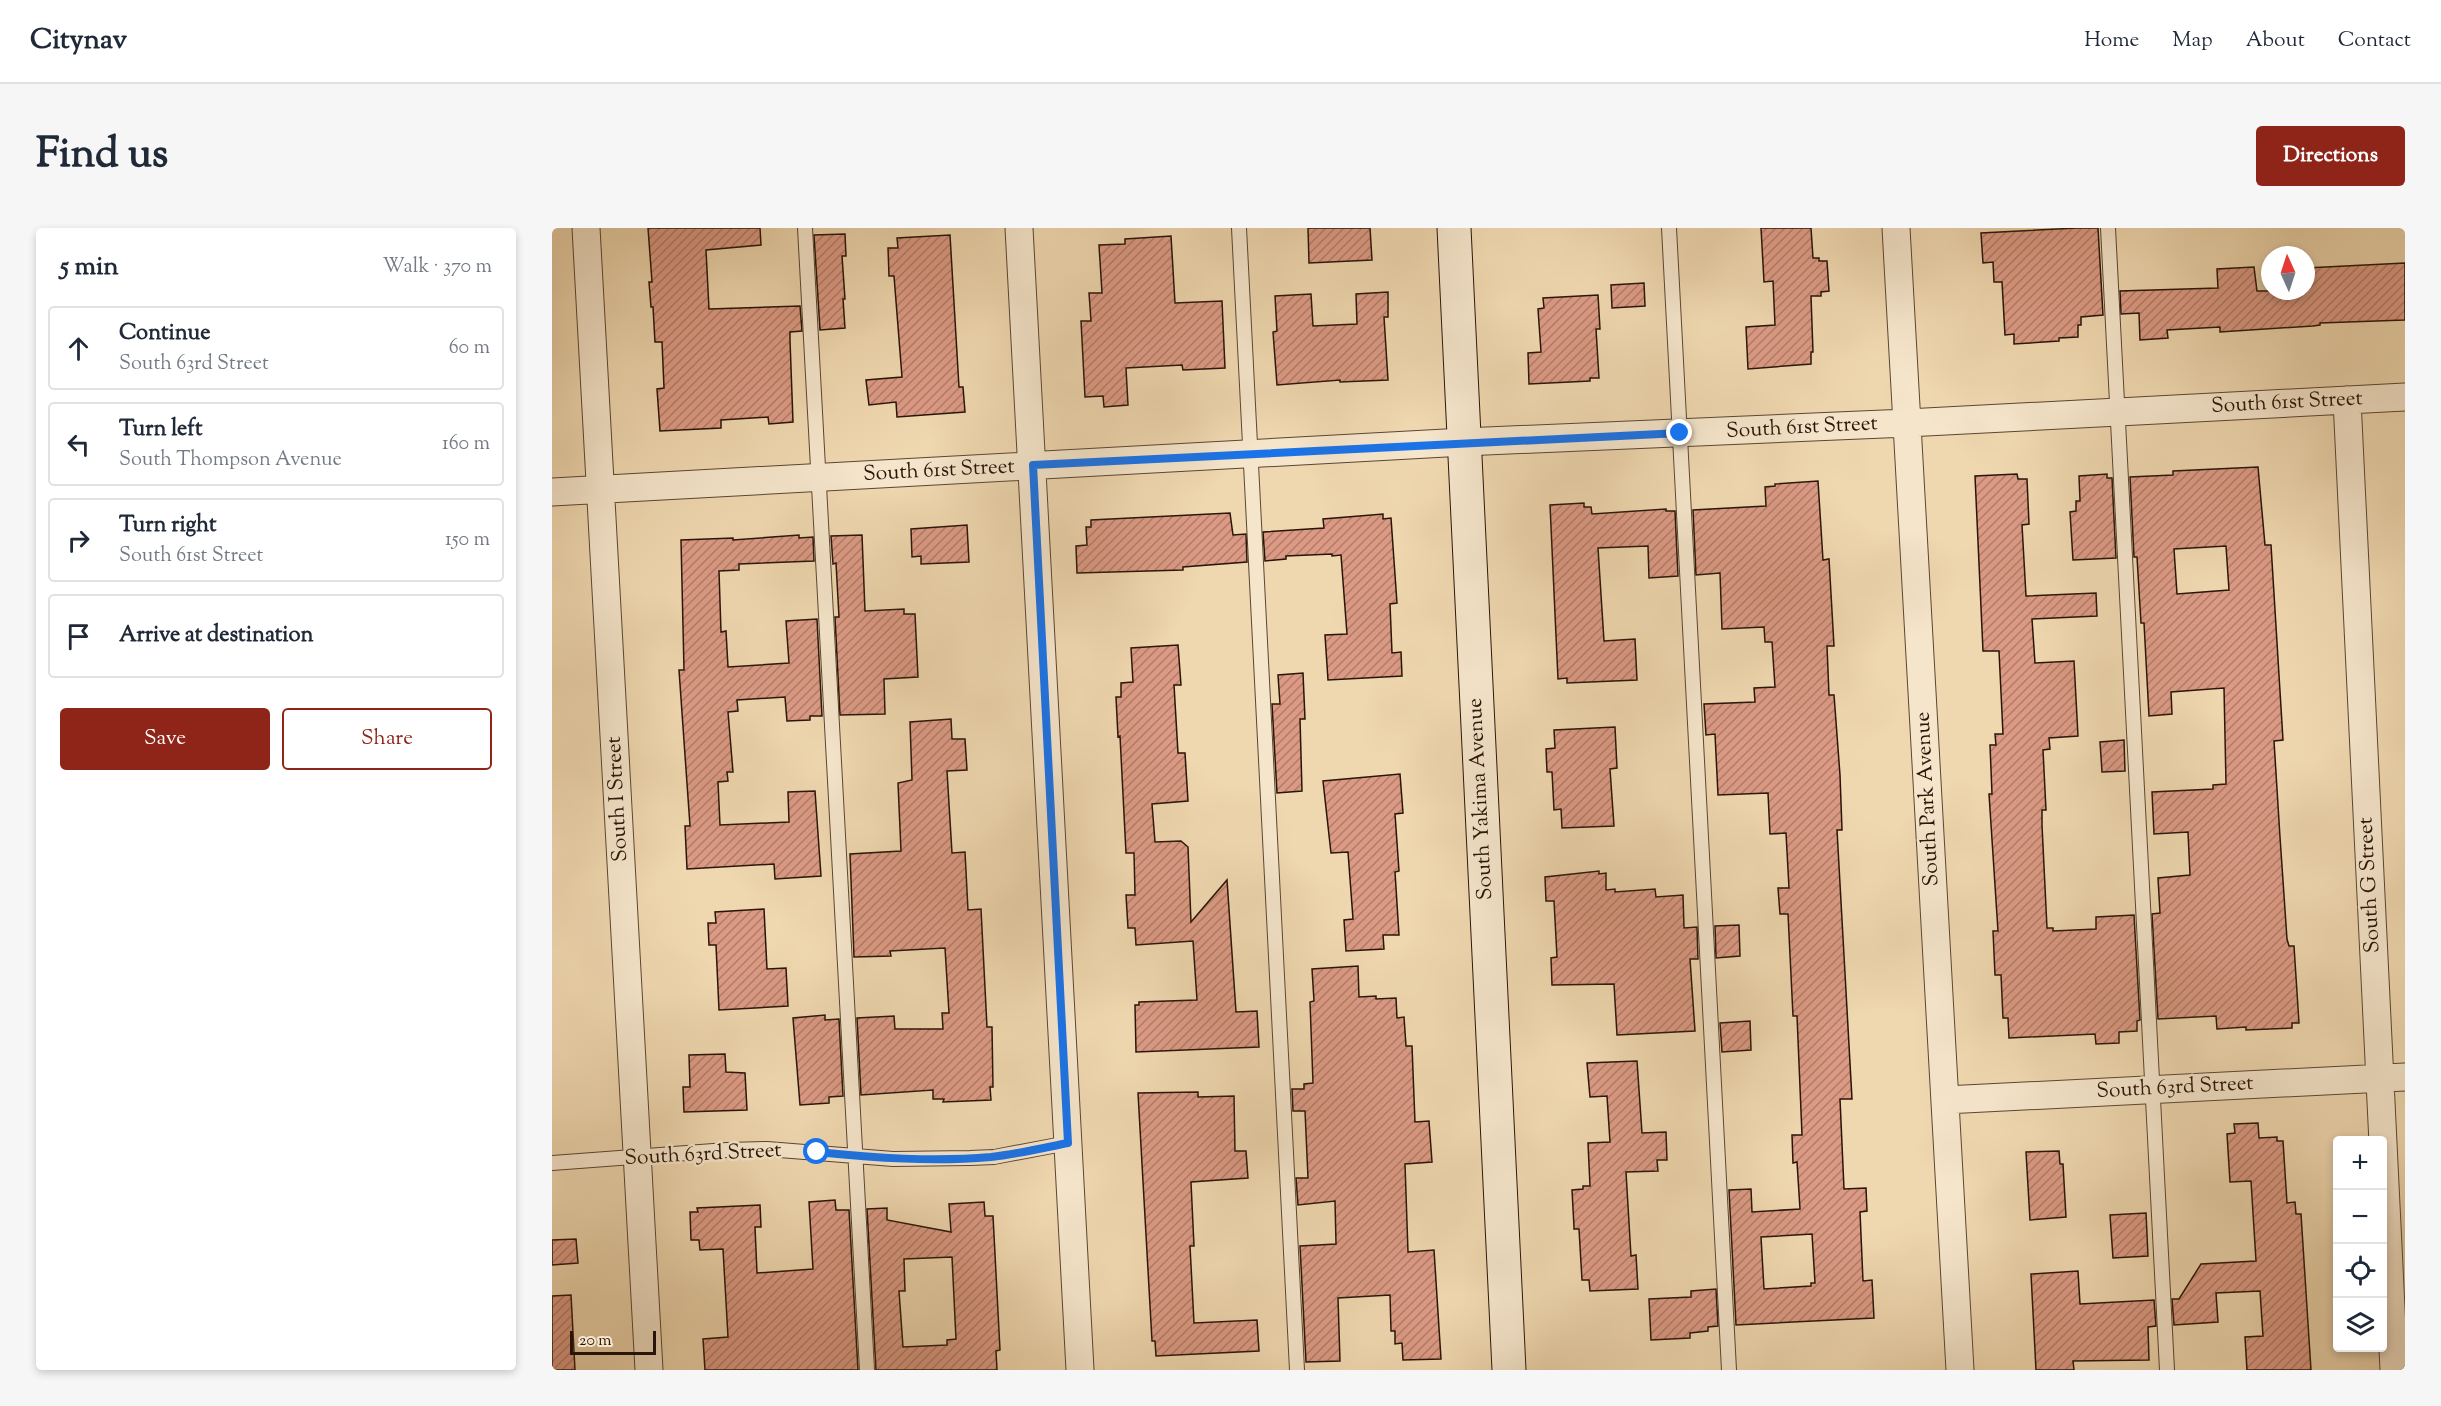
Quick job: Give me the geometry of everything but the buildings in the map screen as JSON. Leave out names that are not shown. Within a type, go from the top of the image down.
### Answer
[{"type":"main road","name":"South Yakima Avenue","points":[[1454,228],[1509,1370]]},
{"type":"street","name":"South I Street","points":[[586,228],[649,1370]]},
{"type":"street","points":[[1019,228],[1080,1370]]},
{"type":"street","name":"South Park Avenue","points":[[1896,228],[1960,1370]]},
{"type":"street","name":"South 61st Street","points":[[552,492],[1464,442],[1907,423],[2405,396]]},
{"type":"street","name":"South G Street","points":[[2347,400],[2392,1078],[2394,1370]]},
{"type":"street","name":"South 63rd Street","points":[[1945,1100],[2392,1078]]},
{"type":"lane","points":[[806,228],[867,1370]]},
{"type":"lane","points":[[1239,228],[1297,1370]]},
{"type":"lane","points":[[1669,228],[1729,1370]]},
{"type":"lane","points":[[2108,228],[2168,1370]]},
{"type":"lane","name":"South 63rd Street","points":[[552,1162],[766,1149],[893,1159],[982,1158],[1068,1143]]},
{"type":"route","points":[[817,1152],[893,1159],[940,1160],[994,1157],[1068,1143],[1033,465],[1680,433]]}]
